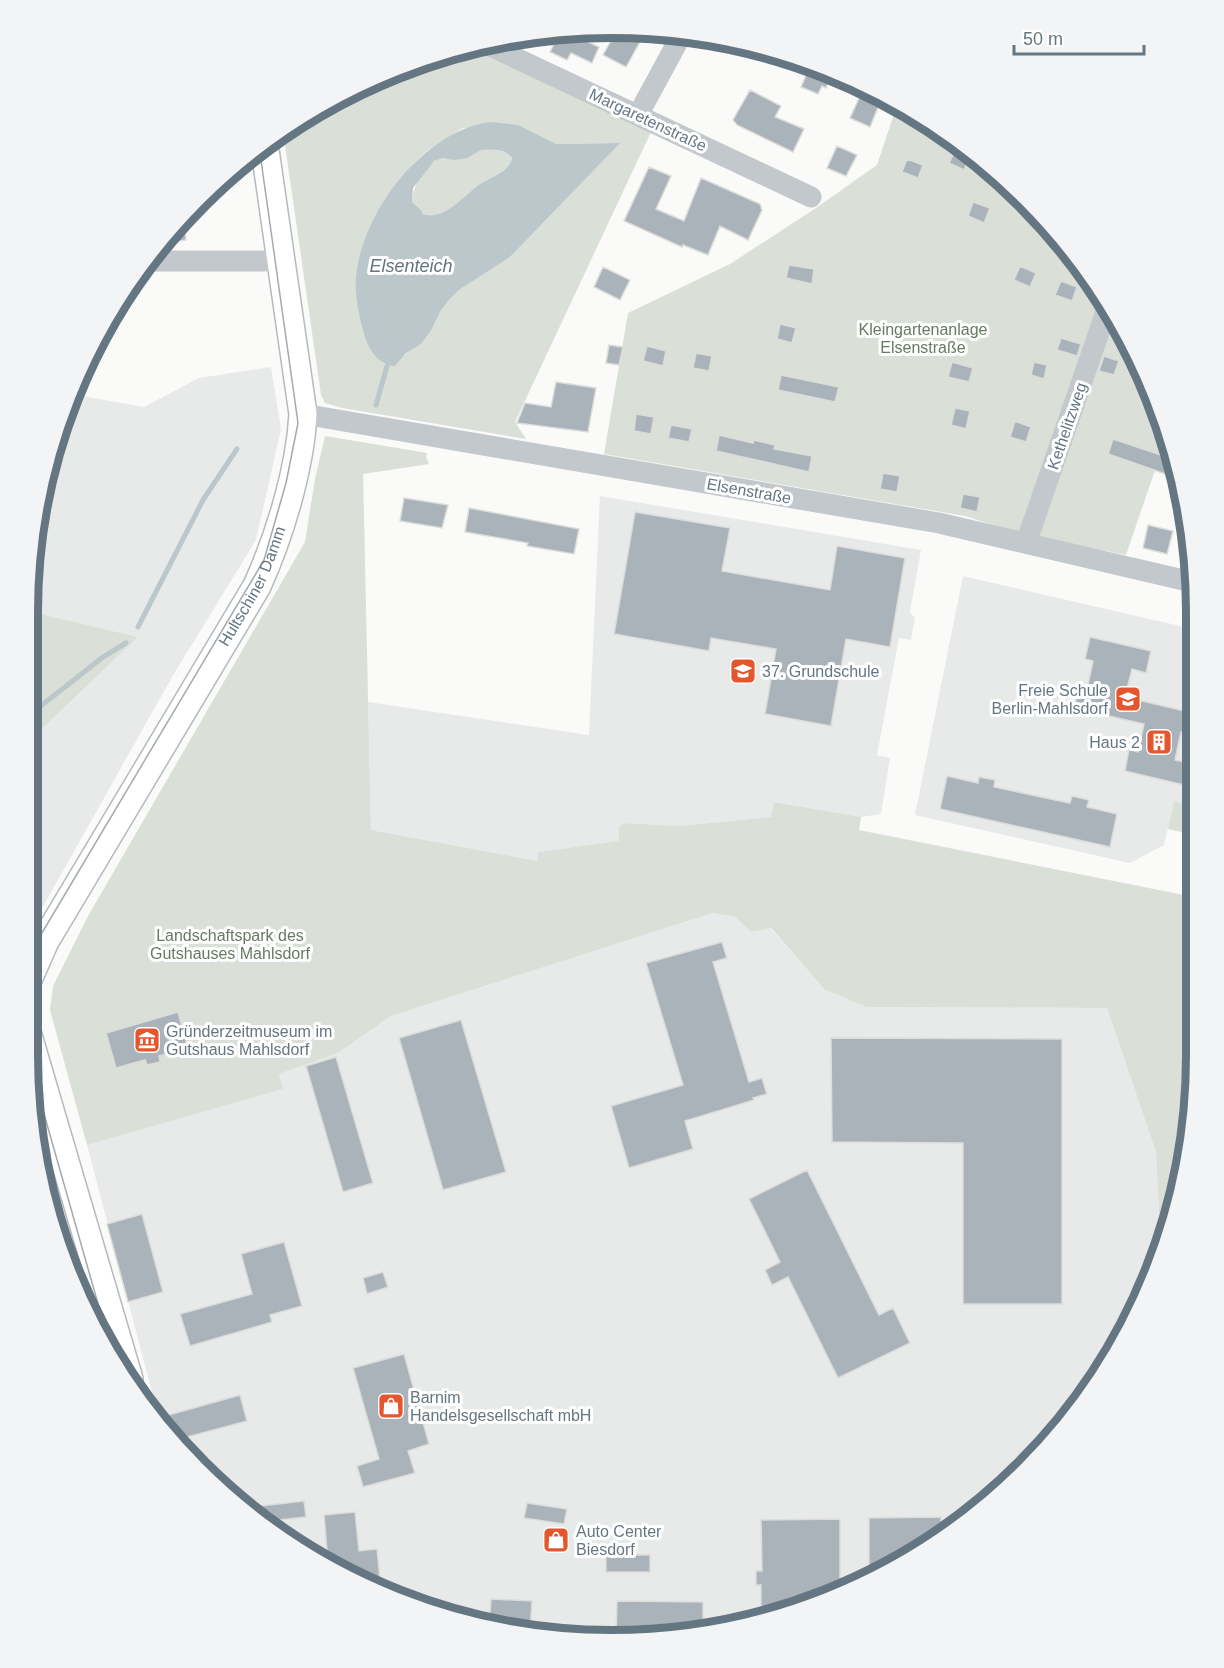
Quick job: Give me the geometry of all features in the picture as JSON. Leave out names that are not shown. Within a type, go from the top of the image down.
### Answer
[{"type":"main road","name":"Hultschiner Damm","points":[[38,957],[45,941],[256,586],[273,550],[298,452],[303,414],[265,154]]},
{"type":"main road","points":[[38,1071],[122,1356]]},
{"type":"street","points":[[638,115],[677,41]]},
{"type":"street","name":"Margaretenstraße","points":[[498,49],[811,197]]},
{"type":"street","points":[[157,261],[280,259]]},
{"type":"street","name":"Kethelitzweg","points":[[1026,543],[1105,316]]},
{"type":"street","name":"Elsenstraße","points":[[303,414],[939,523],[1185,580]]},
{"type":"shaded area","points":[[271,367],[281,429],[256,540],[172,677],[38,915],[38,732],[138,637],[38,613],[42,537],[57,463],[80,396],[144,407],[199,378]]},
{"type":"shaded area","name":"37. Grundschule","points":[[600,496],[921,550],[910,612],[915,618],[911,640],[899,638],[877,755],[890,758],[881,814],[861,817],[774,802],[772,817],[679,826],[623,823],[620,841],[539,852],[538,861],[371,830],[368,702],[589,735]]},
{"type":"shaded area","points":[[963,576],[1186,627],[1186,804],[1174,802],[1164,845],[1130,863],[915,815]]},
{"type":"shaded area","points":[[713,913],[735,917],[751,932],[770,928],[824,989],[866,1007],[1107,1008],[1156,1152],[1160,1229],[1143,1276],[1110,1343],[1068,1406],[1044,1435],[991,1488],[962,1512],[899,1554],[832,1587],[797,1600],[761,1611],[687,1626],[650,1629],[574,1629],[537,1626],[463,1611],[392,1587],[325,1554],[293,1534],[233,1488],[180,1435],[156,1406],[87,1145],[283,1089],[279,1074],[338,1053],[391,1016]]},
{"type":"green space","points":[[482,53],[651,132],[515,422],[526,439],[342,408],[325,403],[321,395],[284,140],[325,114],[392,81],[427,68]],"holes":[[[463,128],[542,138],[556,144],[619,143],[510,257],[459,290],[449,300],[420,345],[387,366],[382,363],[372,350],[364,328],[358,305],[357,282],[368,235],[378,213],[405,173],[421,156]]]},
{"type":"green space","name":"Kleingartenanlage Elsenstraße","points":[[895,112],[931,134],[991,180],[1044,233],[1090,293],[1110,325],[1143,392],[1162,448],[1126,555],[1021,534],[965,516],[604,454],[628,313],[730,264],[877,165]]},
{"type":"green space","points":[[480,150],[502,151],[512,158],[503,171],[480,184],[447,211],[431,215],[423,214],[412,202],[421,175],[431,163],[444,158],[465,157]]},
{"type":"green space","name":"Landschaftspark des Gutshauses Mahlsdorf","points":[[325,436],[427,453],[429,464],[363,474],[371,830],[538,861],[538,852],[619,841],[619,828],[623,823],[679,826],[771,817],[774,802],[861,817],[859,830],[1186,895],[1185,1094],[1182,1131],[1167,1205],[1160,1229],[1156,1152],[1107,1008],[866,1007],[824,989],[771,928],[751,932],[735,917],[713,913],[391,1016],[338,1053],[279,1074],[283,1089],[87,1145],[50,1010],[53,986],[88,916],[305,542],[315,479]]},
{"type":"green space","points":[[38,613],[138,637],[38,732]]},
{"type":"green space","points":[[1174,801],[1186,804],[1186,833],[1168,829]]},
{"type":"water","name":"Elsenteich","points":[[491,122],[518,125],[556,144],[620,143],[510,257],[459,290],[449,300],[420,345],[405,354],[395,366],[389,365],[380,361],[370,347],[359,312],[356,278],[363,245],[386,197],[403,175],[422,156],[444,140],[467,128]],"holes":[[[481,150],[498,150],[512,158],[503,171],[480,184],[446,211],[439,214],[423,214],[412,202],[413,188],[434,161],[443,158],[454,160],[467,158]]]},
{"type":"building","points":[[613,38],[642,39],[626,67],[603,55]]},
{"type":"building","points":[[581,39],[599,47],[592,63],[571,53],[567,60],[550,52],[556,40]]},
{"type":"building","points":[[807,72],[830,80],[826,88],[822,86],[818,94],[801,87]]},
{"type":"building","points":[[750,90],[781,106],[775,117],[804,129],[793,152],[737,125],[733,120]]},
{"type":"building","points":[[860,96],[879,105],[870,127],[850,118]]},
{"type":"building","points":[[837,146],[857,155],[846,176],[827,168]]},
{"type":"building","points":[[955,151],[968,161],[964,170],[949,163]]},
{"type":"building","points":[[907,159],[923,165],[918,178],[902,172]]},
{"type":"building","points":[[649,167],[671,176],[656,209],[684,221],[701,178],[760,204],[762,210],[748,240],[720,226],[708,255],[683,245],[682,247],[624,221]]},
{"type":"building","points":[[973,202],[990,208],[984,223],[968,216]]},
{"type":"building","points":[[184,228],[186,240],[172,242]]},
{"type":"building","points":[[789,265],[814,269],[812,284],[786,278]]},
{"type":"building","points":[[1020,266],[1036,273],[1030,287],[1014,280]]},
{"type":"building","points":[[603,267],[630,280],[620,300],[594,287]]},
{"type":"building","points":[[1061,281],[1077,287],[1072,301],[1055,295]]},
{"type":"building","points":[[780,324],[796,328],[792,343],[777,339]]},
{"type":"building","points":[[1061,338],[1081,344],[1077,356],[1057,350]]},
{"type":"building","points":[[609,345],[623,347],[619,365],[606,363]]},
{"type":"building","points":[[647,346],[666,351],[663,366],[643,361]]},
{"type":"building","points":[[696,353],[712,356],[709,371],[693,368]]},
{"type":"building","points":[[1104,356],[1119,361],[1114,375],[1099,371]]},
{"type":"building","points":[[952,362],[973,368],[969,382],[948,377]]},
{"type":"building","points":[[1034,362],[1047,365],[1044,379],[1031,375]]},
{"type":"building","points":[[781,375],[839,387],[835,402],[778,390]]},
{"type":"building","points":[[556,382],[596,388],[588,432],[517,423],[525,403],[551,407]]},
{"type":"building","points":[[955,408],[970,411],[966,429],[951,425]]},
{"type":"building","points":[[636,414],[654,417],[651,434],[634,431]]},
{"type":"building","points":[[1015,421],[1031,427],[1026,442],[1010,437]]},
{"type":"building","points":[[671,425],[692,429],[689,442],[668,438]]},
{"type":"building","points":[[719,435],[753,443],[754,440],[775,445],[774,449],[812,456],[809,472],[716,451]]},
{"type":"building","points":[[1113,439],[1161,455],[1163,449],[1170,475],[1108,454]]},
{"type":"building","points":[[883,473],[900,476],[897,492],[880,489]]},
{"type":"building","points":[[963,494],[980,497],[977,512],[960,508]]},
{"type":"building","points":[[404,498],[448,505],[442,528],[400,521]]},
{"type":"building","points":[[469,508],[579,529],[574,554],[465,532]]},
{"type":"building","points":[[635,512],[730,528],[722,571],[830,590],[837,546],[905,558],[890,647],[846,639],[831,726],[765,714],[776,649],[711,638],[709,651],[614,634]]},
{"type":"building","points":[[1148,525],[1173,531],[1167,554],[1143,548]]},
{"type":"building","points":[[1090,637],[1151,651],[1146,673],[1132,669],[1125,697],[1186,711],[1186,733],[1181,732],[1175,760],[1186,762],[1184,785],[1125,771],[1129,749],[1138,752],[1144,724],[1074,708],[1079,687],[1087,689],[1093,661],[1085,659]]},
{"type":"building","points":[[947,776],[978,783],[979,777],[995,780],[994,787],[1070,803],[1072,796],[1089,800],[1087,807],[1117,814],[1110,847],[940,809]]},
{"type":"building","points":[[722,942],[727,958],[713,962],[749,1082],[762,1078],[767,1094],[685,1121],[693,1149],[629,1168],[611,1106],[683,1085],[646,963]]},
{"type":"building","name":"Gründerzeitmuseum im Gutshaus Mahlsdorf","points":[[178,1012],[188,1048],[159,1056],[160,1062],[147,1065],[145,1060],[116,1068],[106,1033]]},
{"type":"building","points":[[461,1020],[506,1172],[443,1190],[399,1038]]},
{"type":"building","points":[[831,1038],[1062,1039],[1062,1304],[963,1304],[963,1143],[832,1142]]},
{"type":"building","points":[[336,1057],[373,1183],[343,1192],[306,1066]]},
{"type":"building","points":[[807,1170],[879,1315],[893,1308],[910,1343],[838,1378],[788,1277],[772,1285],[765,1270],[780,1262],[749,1199]]},
{"type":"building","points":[[142,1214],[163,1292],[128,1302],[107,1224]]},
{"type":"building","points":[[284,1242],[302,1306],[270,1315],[272,1322],[190,1346],[180,1314],[252,1294],[241,1254]]},
{"type":"building","points":[[383,1272],[388,1287],[367,1294],[363,1278]]},
{"type":"building","name":"Barnim Handelsgesellschaft mbH","points":[[404,1354],[429,1444],[408,1451],[415,1473],[363,1487],[357,1466],[379,1459],[353,1368]]},
{"type":"building","points":[[240,1395],[247,1421],[183,1438],[164,1416]]},
{"type":"building","points":[[304,1501],[306,1517],[274,1520],[255,1507]]},
{"type":"building","points":[[527,1503],[567,1509],[564,1524],[524,1518]]},
{"type":"building","points":[[355,1512],[359,1551],[377,1549],[380,1581],[327,1555],[324,1515]]},
{"type":"building","points":[[941,1517],[941,1527],[899,1554],[869,1569],[869,1518]]},
{"type":"building","points":[[840,1519],[840,1583],[761,1611],[761,1585],[756,1585],[756,1571],[762,1571],[761,1520]]},
{"type":"building","points":[[606,1555],[650,1555],[650,1572],[606,1572]]},
{"type":"building","points":[[491,1599],[532,1601],[530,1625],[490,1617]]},
{"type":"building","points":[[617,1601],[703,1602],[703,1623],[616,1630]]},
{"type":"waterway","points":[[376,405],[387,366]]},
{"type":"waterway","points":[[138,627],[203,500],[237,449]]},
{"type":"waterway","points":[[38,708],[103,657],[126,643]]},
{"type":"tram line","points":[[38,940],[264,560],[286,483],[298,423],[261,157]]},
{"type":"tram line","points":[[39,1097],[103,1322]]},
{"type":"place","name":"37. Grundschule","points":[[743,671]]},
{"type":"place","name":"Freie Schule Berlin-Mahlsdorf","points":[[1128,699]]},
{"type":"place","name":"Haus 2","points":[[1159,742]]},
{"type":"place","name":"Gründerzeitmuseum im Gutshaus Mahlsdorf","points":[[147,1040]]},
{"type":"place","name":"Barnim Handelsgesellschaft mbH","points":[[391,1406]]},
{"type":"place","name":"Auto Center Biesdorf","points":[[556,1540]]}]
